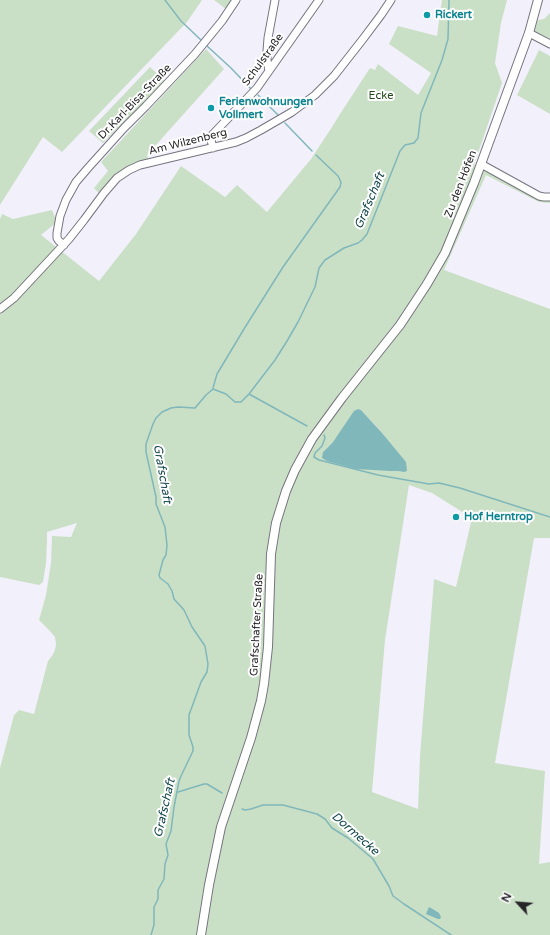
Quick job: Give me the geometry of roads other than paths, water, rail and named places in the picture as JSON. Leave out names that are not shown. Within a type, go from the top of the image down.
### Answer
[{"type":"street","name":"Dr.Karl-Bisa-Straße","points":[[64,245],[58,239],[57,235],[60,216],[72,189],[84,172],[202,46],[236,0]]},
{"type":"street","points":[[269,72],[267,51],[274,0]]},
{"type":"street","name":"Schulstraße","points":[[213,148],[211,140],[214,134],[254,92],[319,0]]},
{"type":"street","name":"Am Wilzenberg","points":[[0,310],[10,302],[64,245],[114,181],[125,172],[140,165],[236,142],[251,136],[292,112],[315,95],[334,76],[391,0]]},
{"type":"street","name":"Zu den Höfen","points":[[372,360],[413,307],[437,267],[455,230],[474,183],[529,33],[538,0]]},
{"type":"street","points":[[529,33],[550,44]]},
{"type":"street","points":[[481,164],[537,195],[543,197],[548,195]]},
{"type":"street","name":"Grafschafter Straße","points":[[201,935],[209,885],[222,827],[251,738],[261,701],[268,647],[271,554],[274,532],[282,501],[295,470],[312,440],[338,403],[372,360]]},
{"type":"water","points":[[358,409],[361,410],[382,433],[406,462],[407,471],[356,469],[327,461],[322,458],[323,452],[333,442],[354,411]]},
{"type":"water","points":[[429,907],[439,913],[441,917],[440,919],[426,914]]},
{"type":"waterway","points":[[165,0],[181,21],[202,41]]},
{"type":"waterway","name":"Grafschaft","points":[[151,935],[154,925],[154,907],[158,899],[158,890],[164,879],[165,864],[168,855],[166,844],[171,831],[179,781],[193,751],[189,735],[189,715],[201,682],[207,672],[208,664],[205,646],[192,627],[184,610],[174,599],[168,584],[160,578],[159,575],[166,555],[167,545],[165,527],[156,504],[156,497],[146,452],[146,444],[153,424],[162,412],[178,407],[195,408],[213,389],[226,394],[235,402],[241,402],[275,360],[287,341],[315,287],[319,268],[325,260],[344,248],[358,243],[367,234],[400,151],[405,145],[414,143],[418,138],[421,113],[442,60],[448,39],[449,0]]},
{"type":"waterway","points":[[207,46],[251,89]]},
{"type":"waterway","points":[[258,95],[278,115]]},
{"type":"waterway","points":[[285,123],[312,151]]},
{"type":"waterway","points":[[213,388],[217,374],[283,267],[340,187],[341,182],[338,176],[316,155]]},
{"type":"waterway","points":[[249,394],[307,426]]},
{"type":"waterway","points":[[324,435],[325,438],[322,446],[315,453],[314,457],[319,460],[378,475],[429,484],[439,483],[460,488],[550,517]]},
{"type":"waterway","name":"Dormecke","points":[[178,792],[207,784],[222,793]]},
{"type":"waterway","name":"Dormecke","points":[[242,809],[251,809],[263,805],[283,805],[317,814],[325,819],[332,828],[348,838],[373,859],[389,886],[393,896],[451,935]]},
{"type":"place","name":"Rickert","points":[[427,15]]},
{"type":"place","name":"Ferienwohnungen Vollmert","points":[[211,108]]},
{"type":"place","name":"Hof Herntrop","points":[[456,517]]},
{"type":"park label","name":"Ecke","points":[[381,96]]}]
